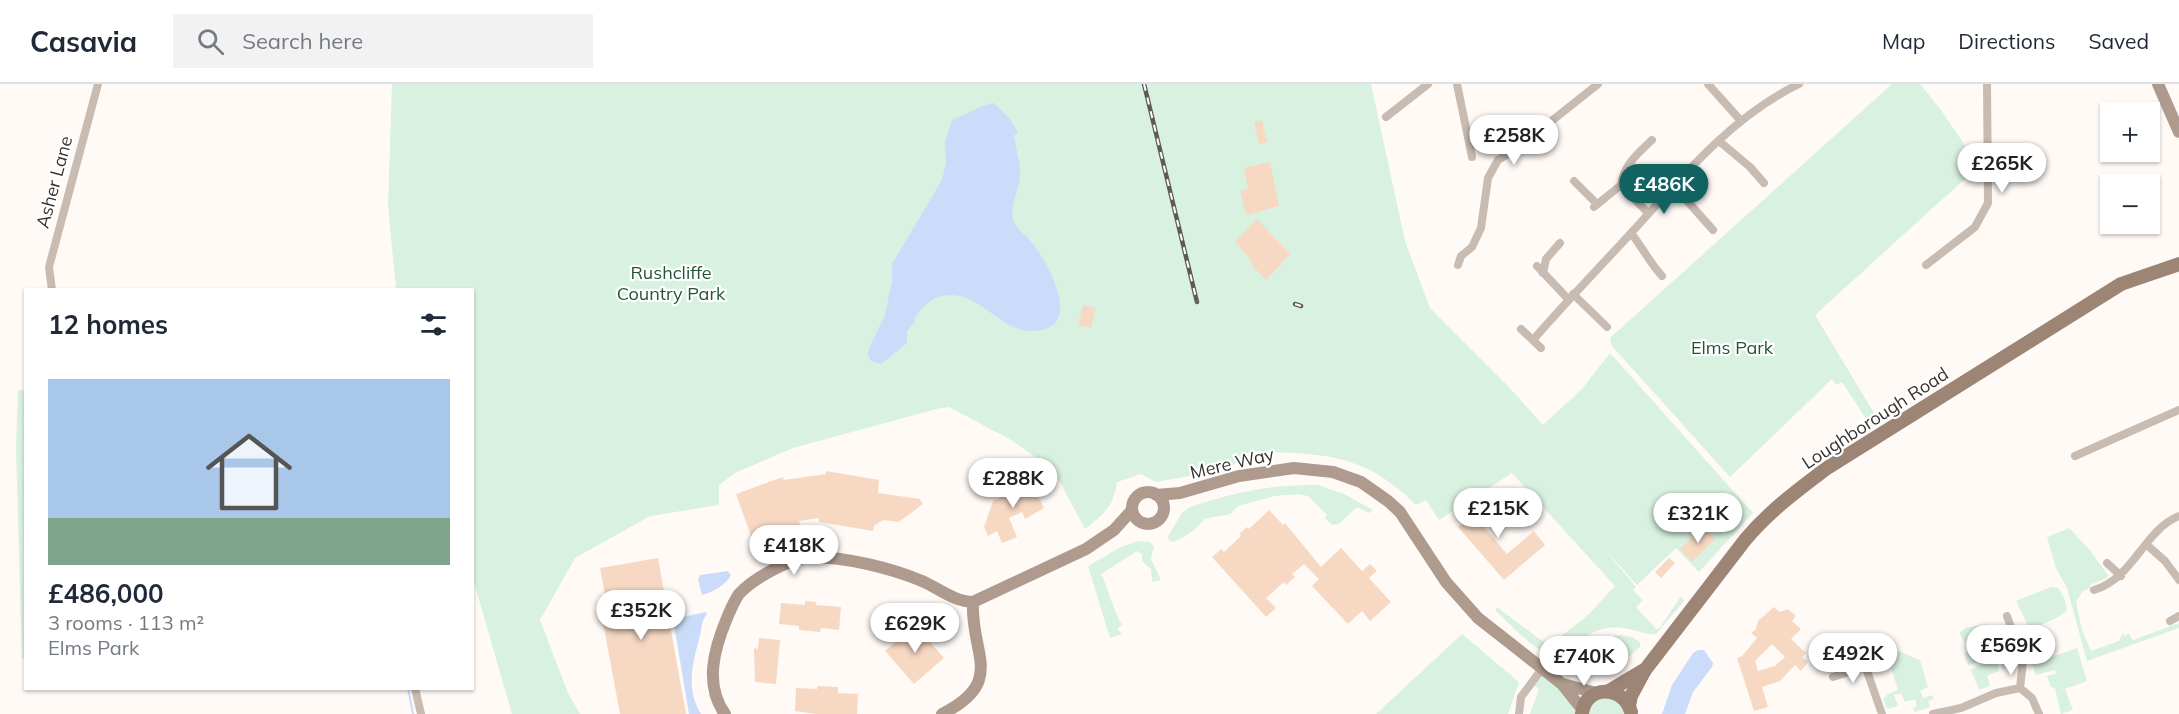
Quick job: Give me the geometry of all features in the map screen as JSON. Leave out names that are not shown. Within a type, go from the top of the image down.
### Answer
[{"type":"main road","name":"Loughborough Road","points":[[1630,710],[1631,696],[1644,670],[1762,520],[1810,481],[1835,463],[2121,284],[2179,264]]},
{"type":"main road","name":"Loughborough Road","points":[[1582,712],[1590,697],[1644,670]]},
{"type":"main road","points":[[1603,692],[1618,694],[1630,710]]},
{"type":"street","name":"Asher Lane","points":[[52,288],[49,267],[98,84]]},
{"type":"street","points":[[1386,117],[1427,84]]},
{"type":"street","points":[[1457,84],[1472,157]]},
{"type":"street","points":[[1458,265],[1461,256],[1472,247],[1481,228],[1488,178],[1498,160],[1515,150],[1598,84]]},
{"type":"street","points":[[1708,84],[1741,121]]},
{"type":"street","points":[[1533,340],[1648,213],[1719,141],[1741,121],[1775,96],[1799,84]]},
{"type":"street","points":[[1926,266],[1975,227],[1988,204],[1987,84]]},
{"type":"street","points":[[2158,84],[2179,132]]},
{"type":"street","points":[[1598,203],[1621,185],[1623,172],[1652,140]]},
{"type":"street","points":[[1719,141],[1750,167],[1764,183]]},
{"type":"street","points":[[1641,150],[1650,156]]},
{"type":"street","points":[[1574,181],[1598,203],[1610,208]]},
{"type":"street","points":[[1621,185],[1648,213]]},
{"type":"street","points":[[1674,186],[1713,230]]},
{"type":"street","points":[[1631,233],[1662,276]]},
{"type":"street","points":[[1560,243],[1540,269],[1607,327]]},
{"type":"street","points":[[1521,329],[1541,348]]},
{"type":"street","points":[[2075,456],[2179,410]]},
{"type":"street","name":"Mere Way","points":[[1156,495],[1180,493],[1239,476],[1294,468],[1333,472],[1361,482],[1389,501],[1400,513],[1446,582],[1478,618],[1562,684],[1582,712]]},
{"type":"street","points":[[1114,530],[1159,520],[1164,509],[1160,498],[1156,495],[1150,493],[1139,495],[1133,503],[1132,510],[1141,523]]},
{"type":"street","name":"Mere Way","points":[[1164,509],[1180,493]]},
{"type":"street","points":[[725,714],[716,699],[712,677],[714,659],[726,621],[738,595],[791,561],[813,557],[875,566],[911,577],[954,597],[973,602],[1075,555],[1114,530],[1132,510]]},
{"type":"street","points":[[2094,590],[2112,583],[2121,576],[2164,525],[2179,516]]},
{"type":"street","points":[[2147,545],[2165,561],[2179,580]]},
{"type":"street","points":[[2107,563],[2121,576]]},
{"type":"street","points":[[942,714],[967,699],[980,680],[982,659],[972,616],[973,602]]},
{"type":"street","points":[[2007,616],[2018,641],[2023,661],[2020,688]]},
{"type":"street","points":[[2018,641],[2030,636]]},
{"type":"street","points":[[1862,657],[1882,714]]},
{"type":"street","points":[[1833,677],[1864,667]]},
{"type":"street","points":[[1519,714],[1521,697],[1541,669]]},
{"type":"street","name":"Mere Way","points":[[1562,684],[1603,692]]},
{"type":"street","points":[[1933,714],[1961,708],[1996,693],[2020,688]]},
{"type":"street","points":[[2020,688],[2032,698],[2038,714]]},
{"type":"street","points":[[415,690],[421,714]]},
{"type":"green space","name":"Rushcliffe Country Park","points":[[392,84],[1371,84],[1405,241],[1430,308],[1508,386],[1543,425],[1582,389],[1610,353],[1753,513],[1699,572],[1676,548],[1637,585],[1601,545],[1636,587],[1633,590],[1643,600],[1636,607],[1656,629],[1659,629],[1681,596],[1684,601],[1656,634],[1614,627],[1601,629],[1567,649],[1558,653],[1549,653],[1521,636],[1495,610],[1497,607],[1549,646],[1589,614],[1615,586],[1512,473],[1439,520],[1426,500],[1416,505],[1396,487],[1358,465],[1319,455],[1250,451],[1233,465],[1202,477],[1189,476],[1156,482],[1141,474],[1117,482],[1116,490],[1107,509],[1085,529],[1053,469],[1011,440],[949,407],[940,408],[793,448],[735,473],[719,485],[719,505],[650,516],[575,558],[540,620],[568,693],[580,714],[512,714],[474,582],[474,288],[396,288],[388,206]]},
{"type":"green space","name":"Elms Park","points":[[1892,84],[1920,84],[1941,110],[1979,166],[1815,315],[1880,423],[1872,428],[1842,382],[1836,385],[1832,379],[1730,477],[1612,346],[1610,338]]},
{"type":"green space","points":[[18,390],[24,391],[24,658],[22,659],[16,448]]},
{"type":"green space","points":[[1318,485],[1344,494],[1373,510],[1369,513],[1357,507],[1339,524],[1332,525],[1325,518],[1327,515],[1308,496],[1298,494],[1275,496],[1238,506],[1230,514],[1204,519],[1176,541],[1172,542],[1167,538],[1183,512],[1195,505],[1261,489]]},
{"type":"green space","points":[[2069,528],[2089,549],[2108,575],[2107,578],[2090,585],[2090,588],[2083,591],[2076,602],[2082,630],[2091,651],[2119,641],[2123,632],[2124,636],[2129,634],[2133,640],[2179,623],[2179,628],[2087,661],[2067,588],[2056,568],[2047,537]]},
{"type":"green space","points":[[1138,541],[1150,542],[1154,547],[1151,559],[1161,580],[1152,582],[1151,569],[1142,561],[1142,554],[1137,551],[1101,574],[1122,625],[1117,629],[1122,634],[1110,638],[1088,566],[1119,548]]},
{"type":"green space","points":[[2051,587],[2058,588],[2067,610],[2050,621],[2029,628],[2016,601]]},
{"type":"green space","points":[[1986,624],[1996,655],[2014,652],[2017,663],[2003,670],[2001,660],[1997,661],[1999,671],[1987,676],[1990,686],[1979,690],[1971,670],[1982,664],[1981,661],[1968,665],[1964,653],[1977,649],[1974,642],[1967,645],[1959,633],[1965,628]]},
{"type":"green space","points":[[1462,634],[1519,682],[1508,714],[1376,714]]},
{"type":"green space","points":[[1621,635],[1632,637],[1640,642],[1640,647],[1613,671],[1589,675],[1559,668],[1569,656],[1586,646],[1605,638]]},
{"type":"green space","points":[[2077,648],[2087,681],[2065,689],[2073,710],[2061,714],[2055,688],[2051,687],[2047,676],[2056,674],[2055,670],[2036,675],[2032,664]]},
{"type":"green space","points":[[1898,651],[1920,660],[1928,687],[1920,691],[1923,698],[1932,695],[1934,699],[1928,701],[1930,707],[1915,712],[1913,708],[1917,706],[1915,699],[1905,702],[1901,693],[1894,695],[1898,706],[1887,709],[1883,699],[1898,690],[1888,658],[1890,654]]},
{"type":"green space","points":[[1541,675],[1570,697],[1576,714],[1530,714],[1539,689],[1533,685]]},
{"type":"green space","points":[[1608,697],[1621,704],[1625,714],[1587,714],[1594,702]]},
{"type":"water","points":[[994,103],[1009,118],[1018,132],[1014,136],[1020,177],[1012,216],[1017,227],[1029,239],[1049,270],[1059,297],[1058,319],[1048,328],[1034,331],[1021,330],[965,297],[952,295],[940,297],[926,304],[915,317],[914,323],[907,331],[907,343],[881,364],[871,361],[868,355],[869,348],[885,315],[892,281],[892,264],[942,180],[946,163],[945,142],[952,120]]},
{"type":"water","points":[[728,571],[731,575],[722,585],[702,595],[698,580],[700,575]]},
{"type":"water","points":[[706,612],[692,673],[693,693],[701,714],[689,714],[673,619]]},
{"type":"water","points":[[1704,650],[1713,663],[1712,667],[1693,692],[1685,714],[1662,714],[1672,685],[1693,653]]},
{"type":"building","points":[[1262,120],[1267,142],[1259,144],[1254,122]]},
{"type":"building","points":[[1270,162],[1279,206],[1246,215],[1240,191],[1248,189],[1244,168]]},
{"type":"building","points":[[1257,219],[1290,254],[1266,280],[1235,242]]},
{"type":"building","points":[[1083,305],[1096,308],[1091,328],[1078,325]]},
{"type":"building","points":[[826,471],[879,480],[878,493],[920,499],[923,504],[899,522],[883,520],[874,526],[873,531],[819,522],[819,518],[799,521],[802,531],[755,547],[736,494],[783,477],[784,480],[826,474]]},
{"type":"building","points":[[1028,476],[1044,508],[1025,519],[1022,512],[1009,518],[1017,537],[1002,543],[997,531],[988,536],[984,527],[993,501],[1012,491],[1009,486]]},
{"type":"building","points":[[1499,492],[1511,506],[1485,528],[1507,554],[1534,531],[1545,545],[1504,580],[1458,527]]},
{"type":"building","points":[[1269,510],[1283,525],[1285,523],[1321,567],[1341,548],[1362,571],[1370,564],[1377,571],[1369,578],[1391,602],[1370,621],[1362,611],[1348,624],[1312,586],[1319,579],[1304,564],[1292,574],[1295,577],[1286,585],[1284,582],[1266,598],[1276,608],[1266,617],[1212,557],[1221,549],[1224,552],[1241,536],[1239,534],[1247,527],[1249,529]]},
{"type":"building","points":[[1703,526],[1715,539],[1692,562],[1680,549]]},
{"type":"building","points":[[658,558],[686,714],[620,714],[602,617],[614,615],[611,594],[605,595],[600,568]]},
{"type":"building","points":[[1669,558],[1675,563],[1661,578],[1655,572]]},
{"type":"building","points":[[805,601],[816,602],[816,605],[841,607],[839,630],[821,628],[820,632],[799,630],[799,626],[779,624],[781,603],[805,605]]},
{"type":"building","points":[[1774,607],[1780,612],[1788,609],[1796,616],[1792,621],[1801,629],[1791,639],[1806,653],[1802,657],[1808,662],[1801,671],[1795,665],[1780,681],[1762,687],[1768,707],[1754,711],[1737,658],[1742,656],[1757,638],[1751,633],[1756,629],[1758,621]],"holes":[[[1772,644],[1785,657],[1775,666],[1758,671],[1755,661]]]},
{"type":"building","points":[[915,625],[944,658],[914,684],[885,651]]},
{"type":"building","points":[[759,638],[780,640],[776,684],[755,682],[754,648],[758,649]]},
{"type":"building","points":[[817,686],[838,687],[838,693],[858,694],[857,714],[816,714],[795,711],[796,688],[817,689]]},
{"type":"waterway","points":[[408,690],[413,714]]},
{"type":"railway","points":[[1144,84],[1197,302]]},
{"type":"railway","points":[[1295,304],[1301,306]]}]
